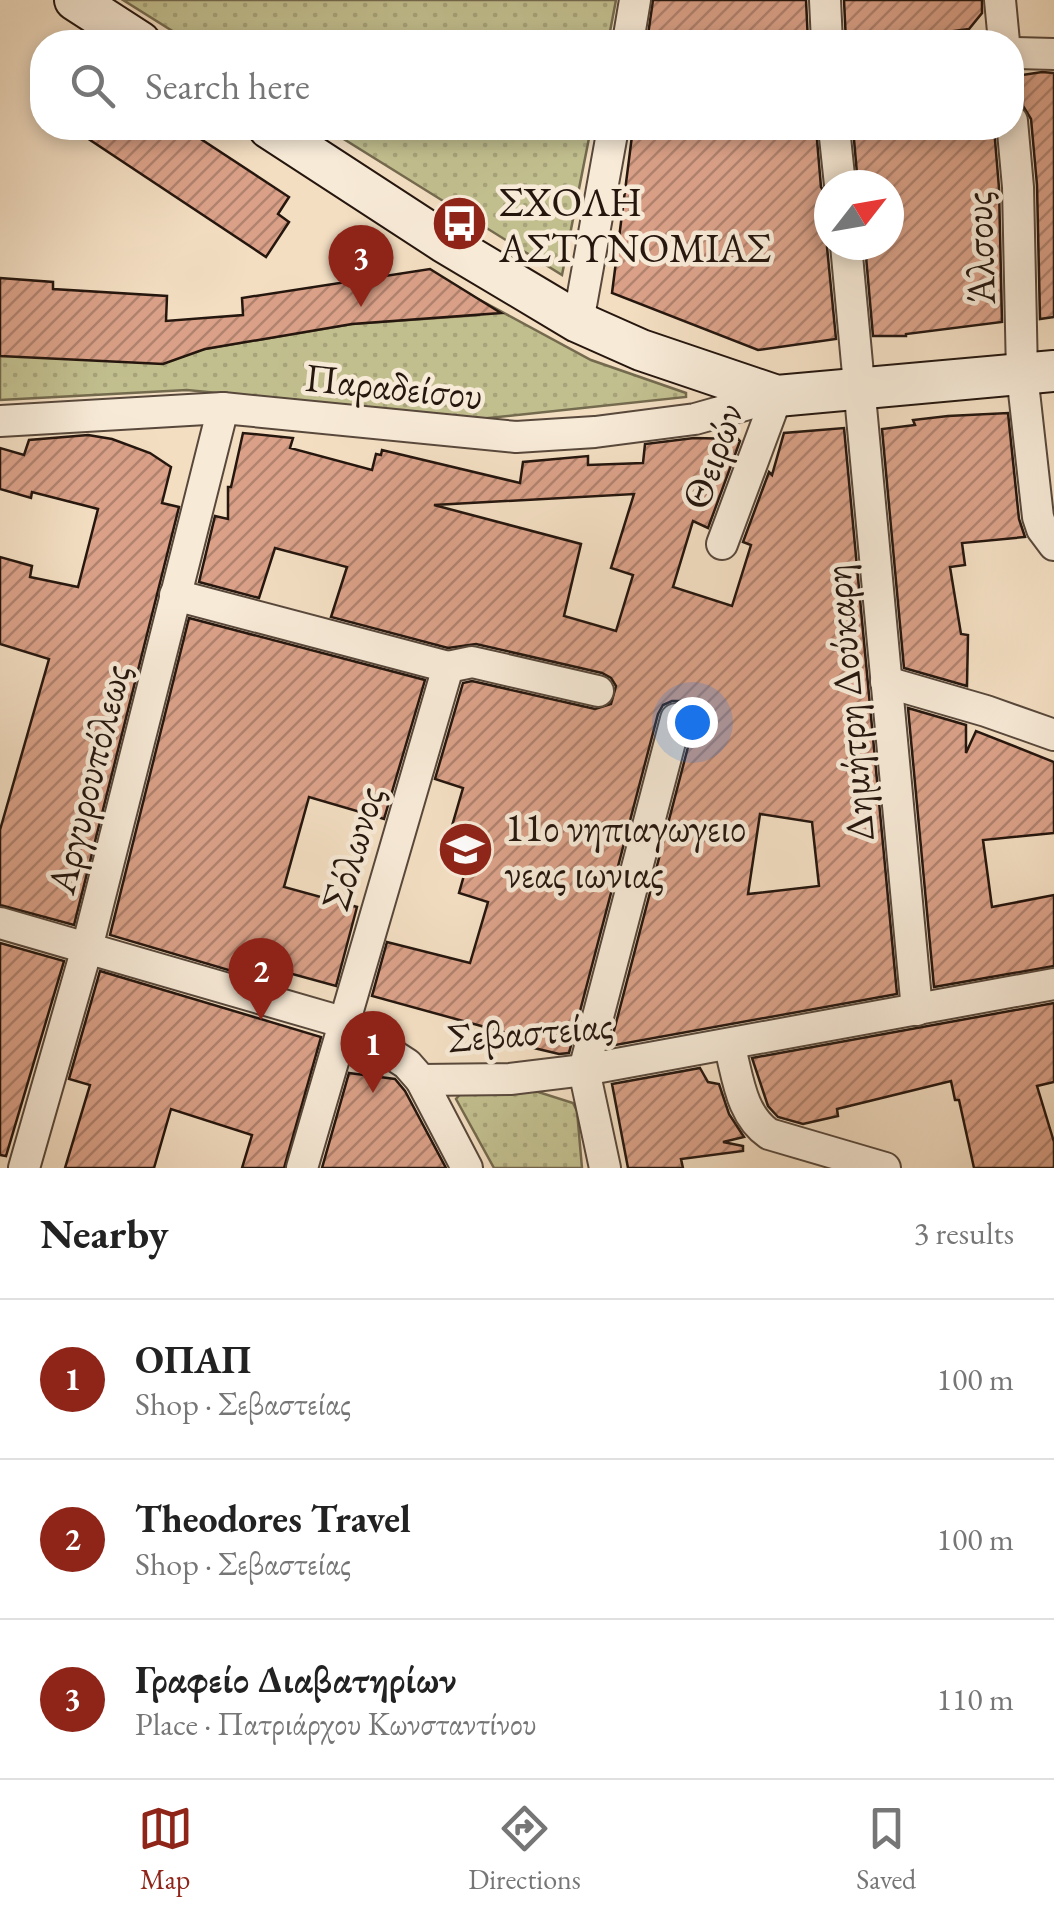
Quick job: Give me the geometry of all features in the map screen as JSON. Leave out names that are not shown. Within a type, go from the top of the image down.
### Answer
[{"type":"main road","points":[[75,0],[121,30]]},
{"type":"main road","points":[[287,140],[578,322],[641,350],[777,396],[1038,372]]},
{"type":"street","points":[[630,30],[635,0]]},
{"type":"street","points":[[825,0],[827,30]]},
{"type":"street","points":[[1000,0],[1003,30]]},
{"type":"street","points":[[1024,53],[1054,54]]},
{"type":"street","points":[[578,322],[611,140]]},
{"type":"street","points":[[835,140],[838,170]]},
{"type":"street","name":"Άλσους","points":[[1014,140],[1038,372],[1038,517],[1054,545]]},
{"type":"street","name":"Δημήτρη Δούκαρη","points":[[847,260],[917,1010]]},
{"type":"street","name":"Παραδείσου","points":[[0,420],[223,408],[500,437],[595,432],[695,418],[777,396]]},
{"type":"street","name":"Θειρών","points":[[722,544],[777,396]]},
{"type":"street","name":"Αργυρουπόλεως","points":[[24,1168],[87,948],[223,408]]},
{"type":"street","points":[[175,595],[448,667],[472,662],[598,691]]},
{"type":"street","name":"Σόλωνος","points":[[302,1168],[448,667]]},
{"type":"street","points":[[886,682],[1054,735]]},
{"type":"street","points":[[606,1168],[584,1070],[676,719]]},
{"type":"street","name":"Σεβαστείας","points":[[0,924],[342,1022],[406,1064],[421,1080],[510,1079],[584,1070],[1054,984]]},
{"type":"street","points":[[729,1044],[748,1115],[757,1126],[768,1134],[884,1168]]},
{"type":"street","points":[[421,1080],[467,1168]]},
{"type":"shaded area","points":[[123,0],[616,0],[610,30],[171,30]]},
{"type":"shaded area","points":[[345,140],[589,140],[562,275]]},
{"type":"shaded area","points":[[480,300],[591,360],[686,393],[686,397],[479,419],[187,390],[0,400],[0,356],[205,349],[352,324],[479,315]]},
{"type":"shaded area","points":[[488,1076],[573,1103],[582,1168],[494,1168],[456,1099],[469,1084]]},
{"type":"building","points":[[653,0],[806,0],[807,30],[649,30]]},
{"type":"building","points":[[844,0],[982,0],[982,13],[969,29],[845,30]]},
{"type":"building","points":[[1054,73],[1054,317],[1040,319],[1037,185],[1031,119],[1024,108],[1024,75]]},
{"type":"building","points":[[90,140],[202,140],[289,197],[278,214],[289,222],[266,257]]},
{"type":"building","points":[[631,140],[817,140],[820,170],[814,170],[814,260],[828,260],[836,339],[758,350],[612,293]]},
{"type":"building","points":[[854,140],[995,140],[1002,322],[906,336],[873,336],[866,260],[904,260],[904,170],[857,170]]},
{"type":"building","points":[[430,269],[501,313],[352,324],[205,349],[163,364],[0,356],[0,278],[53,282],[53,289],[167,296],[166,321],[243,315],[242,298]]},
{"type":"building","points":[[1008,413],[1019,519],[1025,537],[962,543],[965,565],[950,567],[961,634],[968,635],[967,686],[904,668],[882,429],[915,425],[913,420]]},
{"type":"building","points":[[844,428],[897,994],[610,1046],[694,724],[690,706],[672,701],[663,705],[658,714],[569,1053],[534,1048],[536,1041],[372,996],[387,942],[470,963],[488,902],[459,893],[476,833],[452,826],[463,788],[435,779],[463,683],[472,681],[595,709],[611,704],[616,686],[602,673],[476,644],[448,648],[331,617],[347,567],[275,548],[259,598],[199,582],[215,516],[228,519],[228,487],[243,433],[293,438],[290,448],[372,470],[376,454],[381,455],[382,450],[520,483],[523,462],[588,456],[588,465],[643,463],[645,444],[694,438],[738,439],[708,528],[693,521],[673,587],[732,606],[751,545],[743,542],[769,472],[772,475],[784,433]],"holes":[[[634,494],[611,568],[633,575],[616,631],[564,616],[581,544],[434,505]],[[760,814],[812,822],[819,886],[748,894]]]},
{"type":"building","points":[[88,435],[150,453],[171,467],[162,503],[179,507],[74,925],[0,905],[0,830],[49,659],[0,644],[0,557],[32,566],[30,577],[78,587],[98,509],[32,492],[31,498],[0,489],[0,448],[24,455],[29,440]]},
{"type":"building","points":[[189,618],[425,680],[384,819],[309,797],[284,887],[357,907],[336,986],[256,964],[252,977],[110,935]]},
{"type":"building","points":[[908,708],[966,725],[966,753],[976,731],[1054,762],[1054,833],[983,840],[992,907],[1054,895],[1054,966],[934,987]]},
{"type":"building","points":[[0,943],[64,961],[6,1156],[0,1155]]},
{"type":"building","points":[[100,971],[321,1037],[284,1168],[242,1168],[252,1135],[171,1109],[154,1168],[65,1168],[90,1085],[69,1079]]},
{"type":"building","points":[[1054,1003],[1054,1082],[1037,1086],[1054,1142],[1054,1168],[974,1168],[951,1081],[837,1109],[838,1116],[803,1124],[778,1117],[768,1106],[752,1058]]},
{"type":"building","points":[[700,1068],[708,1082],[719,1084],[729,1114],[744,1137],[723,1142],[743,1146],[743,1151],[681,1159],[683,1168],[628,1168],[612,1084]]},
{"type":"building","points":[[349,1073],[395,1079],[446,1168],[322,1168]]},
{"type":"place","name":"ΣΧΟΛΗ ΑΣΤΥΝΟΜΙΑΣ","points":[[460,224]]},
{"type":"place","name":"Γραφείο Διαβατηρίων","points":[[361,307]]},
{"type":"place","name":"11ο νηπιαγωγειο νεας ιωνιας","points":[[466,850]]},
{"type":"place","name":"Theodores Travel","points":[[261,1020]]},
{"type":"place","name":"ΟΠΑΠ","points":[[373,1093]]}]
